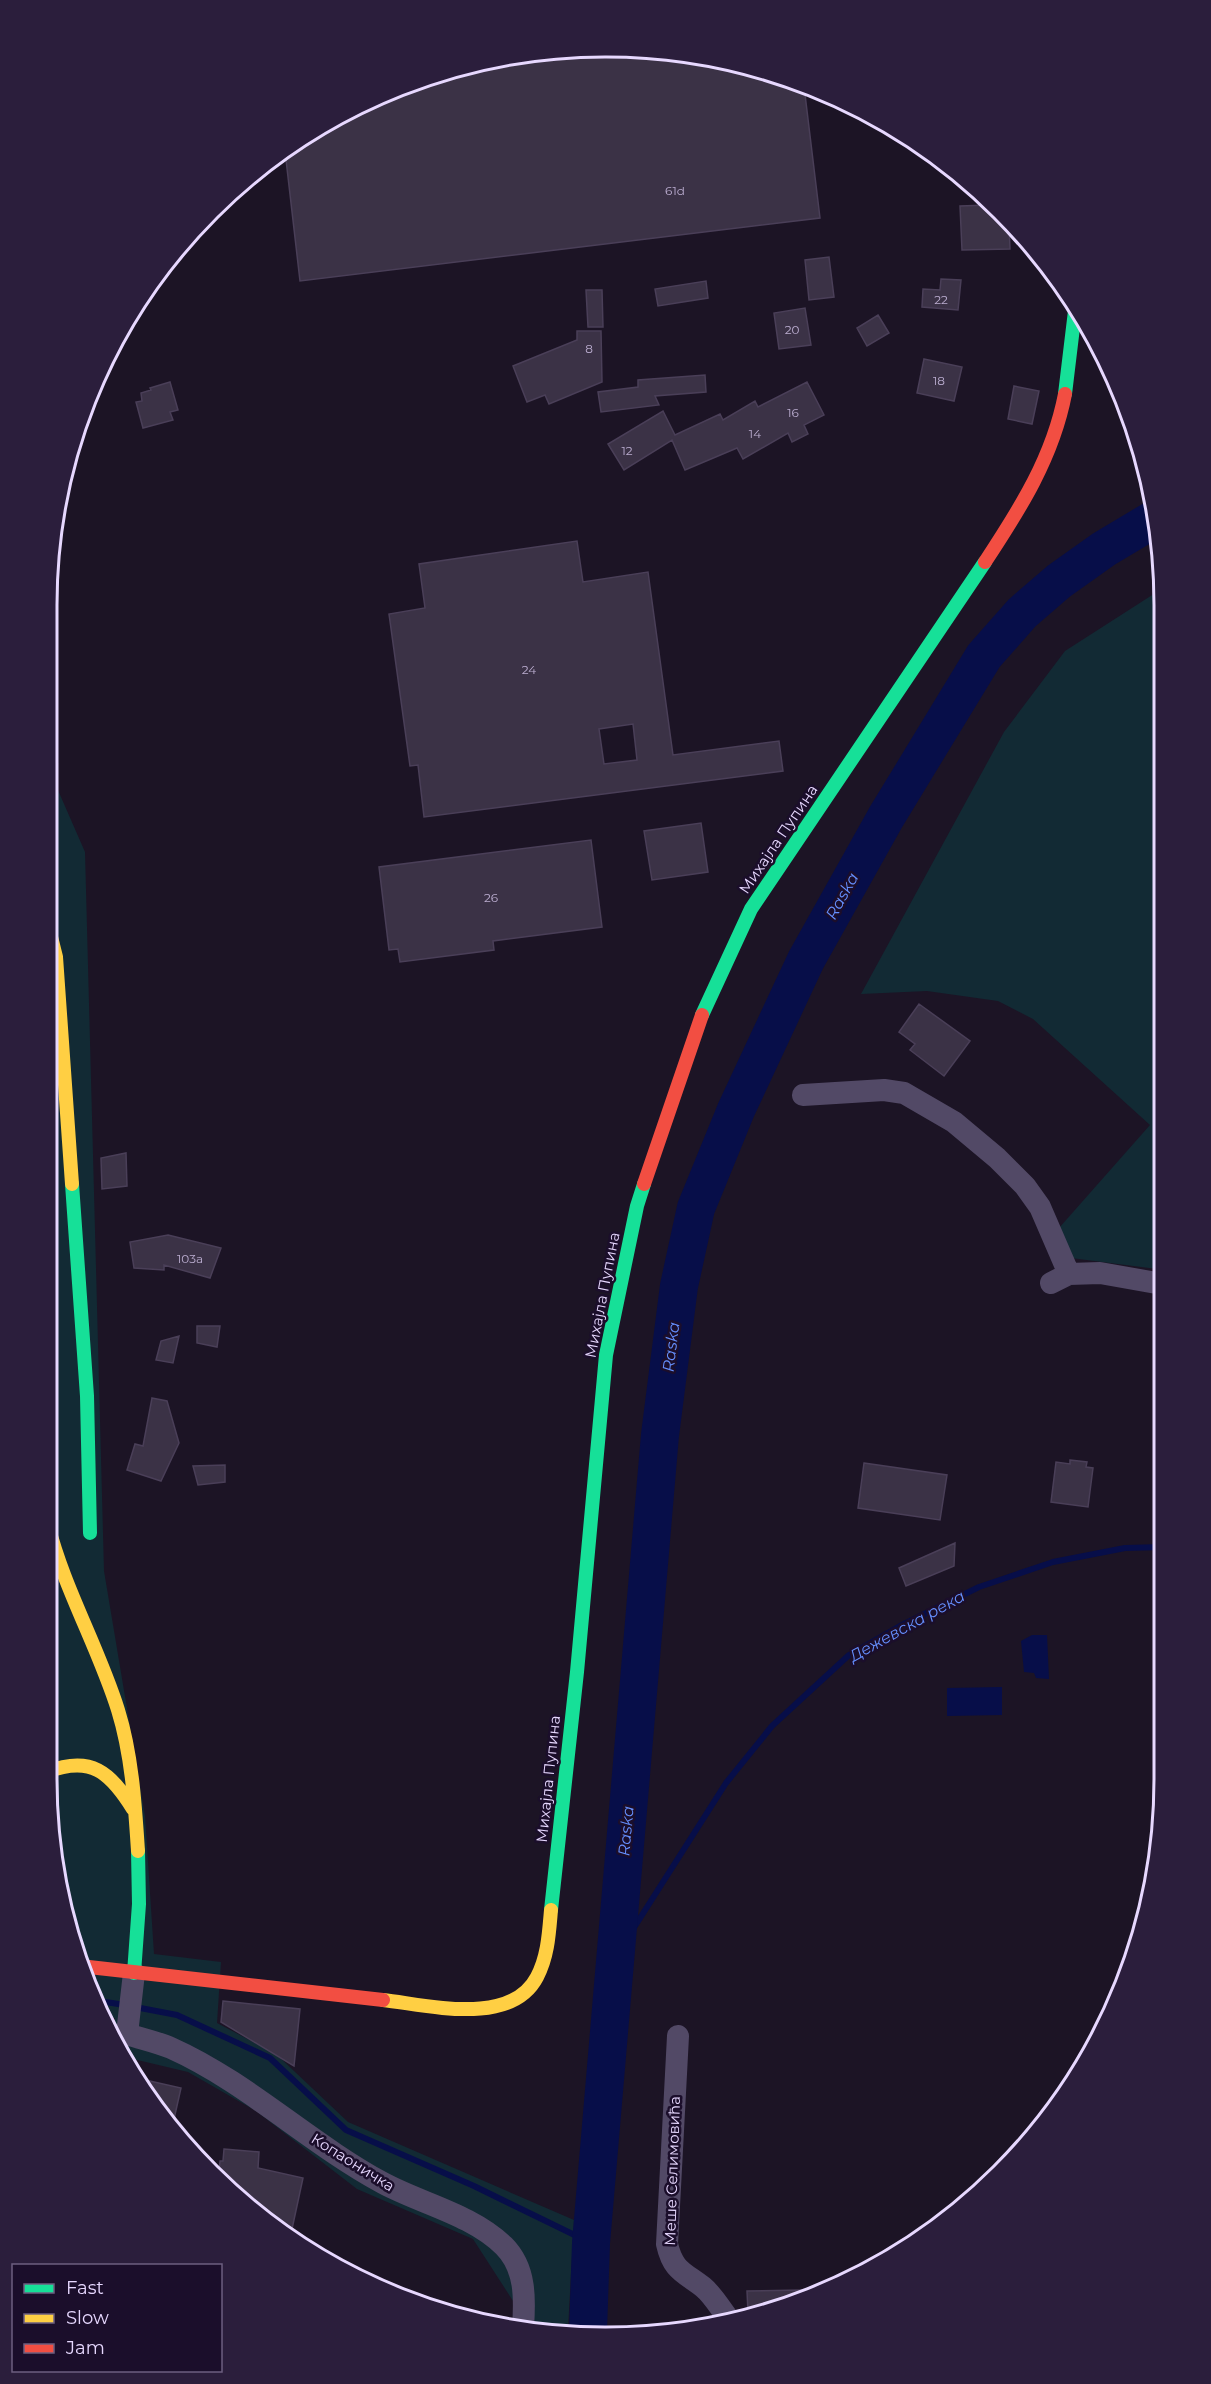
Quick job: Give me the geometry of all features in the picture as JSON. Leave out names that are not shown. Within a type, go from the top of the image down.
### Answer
[{"type":"street","name":"Михајла Пупина","points":[[91,1967],[492,2009],[522,1998],[535,1983],[542,1969],[548,1937],[577,1672],[606,1355],[637,1206],[674,1092],[699,1021],[751,909],[1014,518],[1035,481],[1051,445],[1062,404],[1073,354],[1075,321]]},
{"type":"street","points":[[57,971],[87,1385],[90,1533]]},
{"type":"street","points":[[803,1095],[884,1090],[904,1093],[954,1122],[997,1158],[1025,1186],[1040,1207],[1060,1278],[1100,1273],[1154,1283]]},
{"type":"street","points":[[57,1563],[106,1676],[120,1717],[128,1751],[135,1814],[140,1916],[128,2024]]},
{"type":"street","points":[[57,1768],[65,1765],[88,1765],[97,1768],[115,1781],[135,1814]]},
{"type":"street","name":"Копаоничка","points":[[128,2024],[209,2068],[383,2183],[485,2231],[504,2246],[519,2270],[523,2286],[524,2320]]},
{"type":"street","name":"Меше Селимовића","points":[[678,2036],[667,2244],[670,2259],[680,2271],[705,2289],[724,2313]]},
{"type":"shaded area","points":[[1154,594],[1154,1269],[1071,1258],[1059,1228],[1150,1125],[1033,1019],[998,1001],[927,991],[861,994],[1004,732],[1065,651]]},
{"type":"shaded area","points":[[57,788],[85,852],[104,1571],[145,1816],[154,1954],[221,1962],[217,2023],[276,2054],[348,2122],[574,2220],[568,2326],[514,2319],[515,2304],[473,2239],[357,2189],[256,2111],[188,2072],[134,2059],[115,2022],[115,2018],[112,2018],[99,1988],[76,1920],[68,1886],[58,1814]]},
{"type":"shaded area","points":[[1032,1635],[1047,1635],[1049,1679],[1036,1678],[1034,1673],[1024,1672],[1021,1641]]},
{"type":"shaded area","points":[[1002,1687],[1002,1715],[947,1716],[947,1688]]},
{"type":"building","points":[[606,57],[641,58],[713,68],[782,86],[805,95],[820,218],[300,281],[286,160],[331,130],[429,86],[498,68],[534,62]]},
{"type":"building","points":[[980,205],[1009,235],[1010,249],[962,250],[960,206]]},
{"type":"building","points":[[829,257],[834,297],[809,300],[805,260]]},
{"type":"building","points":[[941,279],[961,280],[958,310],[922,307],[923,289],[940,290]]},
{"type":"building","points":[[706,281],[708,298],[658,306],[655,289]]},
{"type":"building","points":[[586,290],[602,290],[603,327],[588,327]]},
{"type":"building","points":[[805,308],[811,345],[779,349],[774,313]]},
{"type":"building","points":[[878,315],[889,333],[867,346],[857,328]]},
{"type":"building","points":[[577,331],[601,331],[602,382],[549,404],[545,395],[527,402],[513,366],[577,340]]},
{"type":"building","points":[[924,359],[962,367],[954,401],[917,393]]},
{"type":"building","points":[[705,375],[706,392],[655,396],[659,405],[601,412],[598,392],[638,387],[638,380]]},
{"type":"building","points":[[170,382],[178,410],[170,412],[173,420],[143,428],[136,402],[142,401],[141,393]]},
{"type":"building","points":[[807,382],[824,415],[804,425],[808,434],[792,442],[788,433],[743,459],[737,448],[685,470],[672,440],[624,470],[608,444],[663,411],[675,435],[720,414],[723,420],[755,401],[758,407]]},
{"type":"building","points":[[1014,386],[1039,391],[1032,424],[1008,419]]},
{"type":"building","points":[[577,541],[583,582],[648,572],[673,755],[779,741],[783,771],[424,817],[418,765],[410,766],[389,614],[425,608],[419,564]],"holes":[[[633,724],[637,760],[604,764],[599,729]]]},
{"type":"building","points":[[701,823],[708,872],[652,880],[644,831]]},
{"type":"building","points":[[591,840],[602,927],[493,941],[494,950],[400,962],[398,949],[389,950],[379,867]]},
{"type":"building","points":[[919,1004],[970,1041],[944,1076],[910,1050],[915,1044],[899,1032]]},
{"type":"building","points":[[126,1153],[127,1186],[102,1189],[101,1158]]},
{"type":"building","points":[[168,1235],[221,1248],[210,1278],[164,1265],[164,1270],[134,1268],[130,1242]]},
{"type":"building","points":[[197,1326],[220,1326],[217,1347],[197,1343]]},
{"type":"building","points":[[179,1336],[173,1363],[156,1360],[161,1341]]},
{"type":"building","points":[[152,1398],[167,1401],[179,1443],[161,1481],[127,1470],[135,1444],[143,1446]]},
{"type":"building","points":[[1070,1460],[1087,1462],[1086,1467],[1093,1468],[1088,1507],[1051,1502],[1056,1462],[1070,1464]]},
{"type":"building","points":[[864,1463],[947,1475],[940,1520],[858,1508]]},
{"type":"building","points":[[225,1465],[225,1482],[198,1485],[193,1466]]},
{"type":"building","points":[[955,1543],[954,1566],[906,1586],[899,1568]]},
{"type":"building","points":[[223,2001],[300,2009],[294,2066],[221,2022]]},
{"type":"building","points":[[147,2080],[181,2088],[174,2117]]},
{"type":"building","points":[[224,2149],[259,2152],[258,2168],[303,2178],[292,2229],[244,2191],[219,2167],[220,2161],[223,2161]]},
{"type":"building","points":[[802,2290],[802,2290],[748,2308],[747,2291]]},
{"type":"waterway","name":"Raska","points":[[588,2327],[591,2243],[660,1435],[679,1286],[696,1208],[736,1110],[806,960],[886,817],[984,656],[1022,613],[1059,581],[1104,549],[1147,523]]},
{"type":"waterway","name":"Дежевска река","points":[[614,1959],[726,1783],[772,1726],[849,1655],[900,1626],[979,1587],[1053,1562],[1125,1548],[1154,1547]]},
{"type":"waterway","points":[[105,2002],[125,2005]]},
{"type":"waterway","points":[[135,2007],[177,2015],[270,2058],[346,2130],[474,2186],[591,2243]]},
{"type":"traffic: fast","points":[[1065,394],[1074,320]]},
{"type":"traffic: fast","points":[[702,1015],[751,909],[985,562]]},
{"type":"traffic: fast","points":[[72,1184],[87,1396],[90,1533]]},
{"type":"traffic: fast","points":[[551,1910],[577,1672],[606,1355],[637,1206],[644,1184]]},
{"type":"traffic: fast","points":[[134,1973],[139,1904],[138,1851]]},
{"type":"traffic: slow","points":[[57,971],[72,1184]]},
{"type":"traffic: slow","points":[[57,1554],[110,1686],[123,1727],[132,1780],[138,1851]]},
{"type":"traffic: slow","points":[[57,1769],[76,1765],[98,1770],[116,1785],[133,1809]]},
{"type":"traffic: slow","points":[[383,2000],[445,2008],[489,2008],[525,1993],[541,1969],[549,1936],[551,1910]]},
{"type":"traffic: jam","points":[[985,562],[1034,482],[1060,417],[1065,394]]},
{"type":"traffic: jam","points":[[644,1184],[702,1015]]},
{"type":"traffic: jam","points":[[91,1967],[383,2000]]}]
